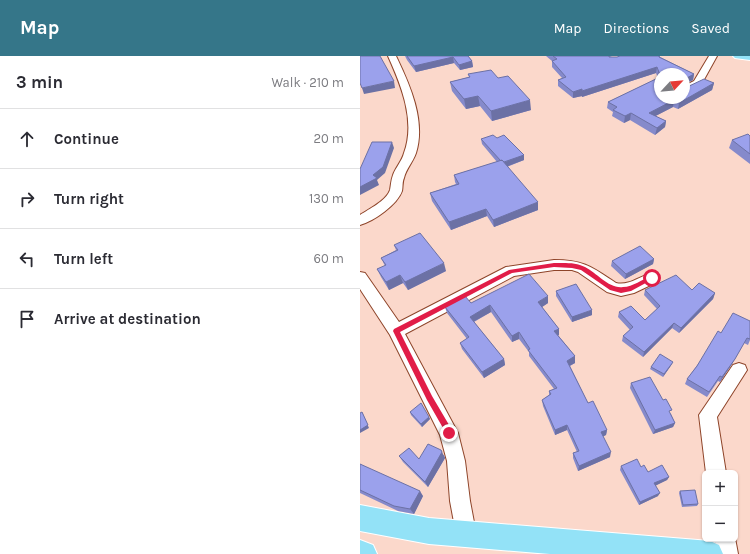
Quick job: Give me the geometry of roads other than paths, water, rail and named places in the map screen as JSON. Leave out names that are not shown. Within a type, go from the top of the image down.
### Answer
[{"type":"main road","points":[[739,56],[750,58]]},
{"type":"main road","points":[[360,518],[429,531],[710,554]]},
{"type":"main road","points":[[360,553],[364,554]]},
{"type":"street","points":[[360,221],[376,211],[396,192],[397,178],[411,151],[414,135],[413,117],[399,71],[392,56]]},
{"type":"street","points":[[690,87],[698,83],[713,56]]},
{"type":"street","points":[[396,331],[511,271],[554,265],[572,265],[583,268],[612,288],[621,290],[629,289],[652,278]]},
{"type":"street","points":[[360,277],[396,331],[449,433],[456,461],[460,501],[466,533]]},
{"type":"street","points":[[716,470],[708,415],[739,370]]},
{"type":"street","points":[[725,542],[727,554]]}]
